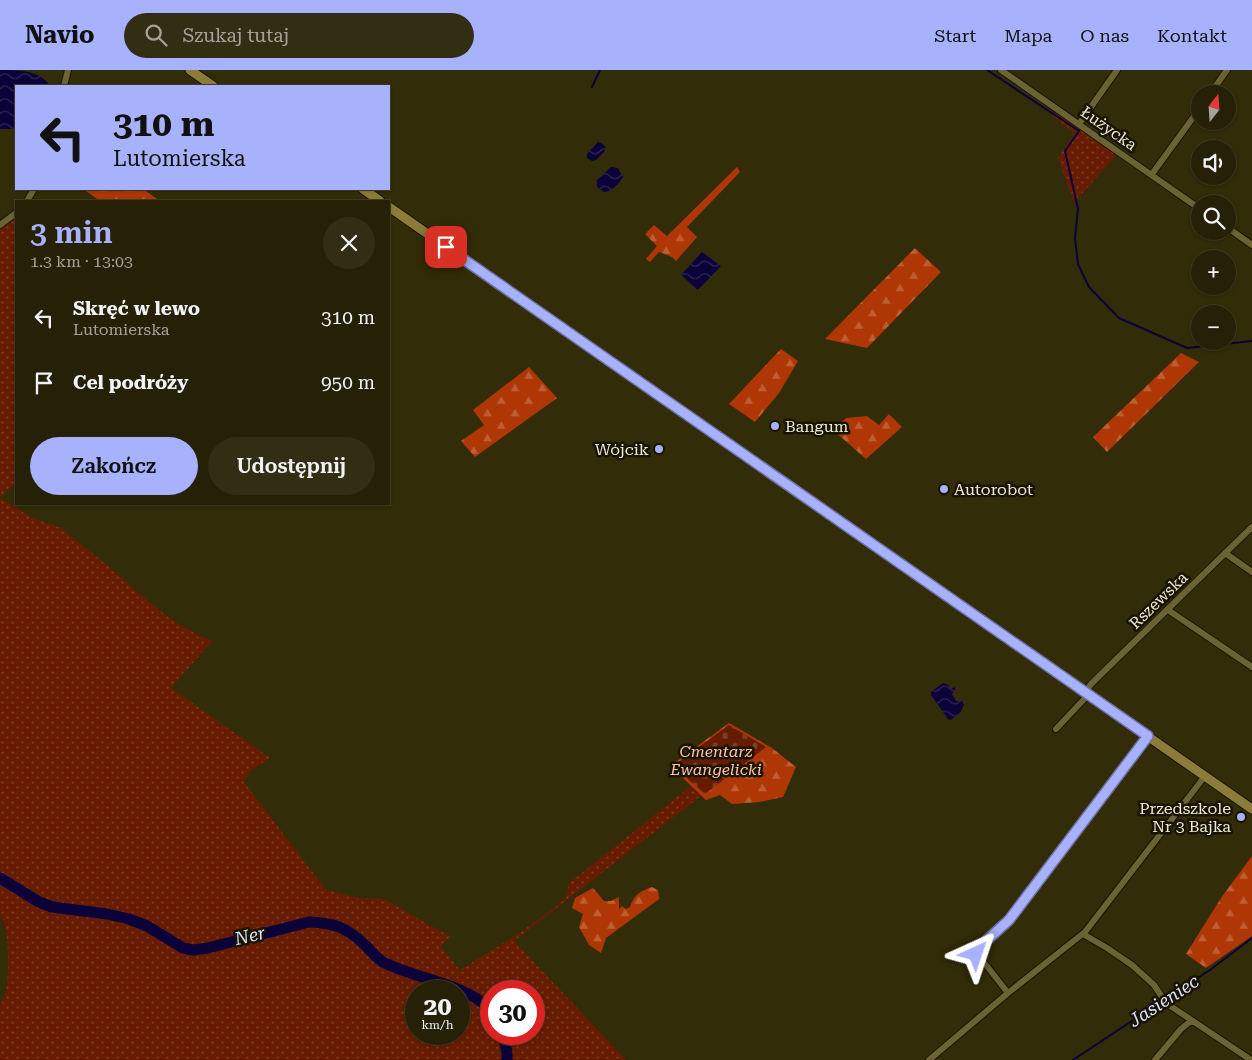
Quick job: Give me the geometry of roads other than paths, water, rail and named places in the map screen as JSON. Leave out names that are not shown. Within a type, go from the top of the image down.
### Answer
[{"type":"main road","points":[[190,70],[212,85]]},
{"type":"main road","points":[[364,190],[378,200]]},
{"type":"main road","points":[[390,208],[1252,809]]},
{"type":"street","points":[[64,85],[68,70]]},
{"type":"street","name":"Łużycka","points":[[1001,70],[1191,202]]},
{"type":"street","points":[[1079,124],[1117,70]]},
{"type":"street","points":[[1216,85],[1227,70]]},
{"type":"street","points":[[1152,174],[1191,120]]},
{"type":"street","points":[[0,225],[15,214]]},
{"type":"street","points":[[1236,234],[1252,245]]},
{"type":"street","name":"Rszewska","points":[[1056,729],[1087,694],[1091,684],[1252,528]]},
{"type":"street","points":[[1225,554],[1252,572]]},
{"type":"street","points":[[1168,610],[1252,667]]},
{"type":"street","points":[[1008,993],[975,951],[1009,920],[1148,736]]},
{"type":"street","points":[[929,1060],[1008,993],[1083,934],[1100,915],[1205,776]]},
{"type":"street","points":[[1083,934],[1108,948],[1132,965],[1154,986],[1166,1003],[1251,1060]]},
{"type":"street","points":[[1155,1060],[1181,1029],[1191,1021]]},
{"type":"water","points":[[0,70],[32,73],[48,83],[48,85],[15,85],[15,127],[0,129]]},
{"type":"water","points":[[598,142],[606,147],[596,160],[592,161],[587,158],[587,154]]},
{"type":"water","points":[[611,167],[618,168],[623,177],[612,189],[604,192],[597,187],[597,180]]},
{"type":"water","points":[[702,252],[721,266],[698,290],[681,275]]},
{"type":"water","points":[[943,683],[951,689],[955,687],[952,694],[956,701],[962,701],[964,705],[960,713],[951,720],[948,719],[931,695],[931,692]]},
{"type":"waterway","points":[[592,87],[600,70]]},
{"type":"waterway","points":[[987,70],[1079,131],[1065,151],[1078,209],[1075,238],[1078,264],[1089,287],[1119,318],[1187,348],[1252,341]]},
{"type":"waterway","name":"Ner","points":[[0,878],[39,902],[52,907],[107,914],[129,919],[147,926],[183,948],[193,950],[208,948],[309,922],[334,925],[354,935],[384,963],[455,988],[480,1001]]},
{"type":"waterway","name":"Jasieniec","points":[[1166,998],[1210,970],[1252,938]]},
{"type":"waterway","name":"Jasieniec","points":[[1073,1060],[1162,1001]]},
{"type":"waterway","name":"Ner","points":[[505,1045],[507,1060]]},
{"type":"place","name":"Bangum","points":[[775,426]]},
{"type":"place","name":"Wójcik","points":[[659,449]]},
{"type":"place","name":"Autorobot","points":[[944,489]]},
{"type":"place","name":"Przedszkole Nr 3 Bajka","points":[[1241,817]]},
{"type":"park label","name":"Cmentarz Ewangelicki","points":[[716,760]]}]
